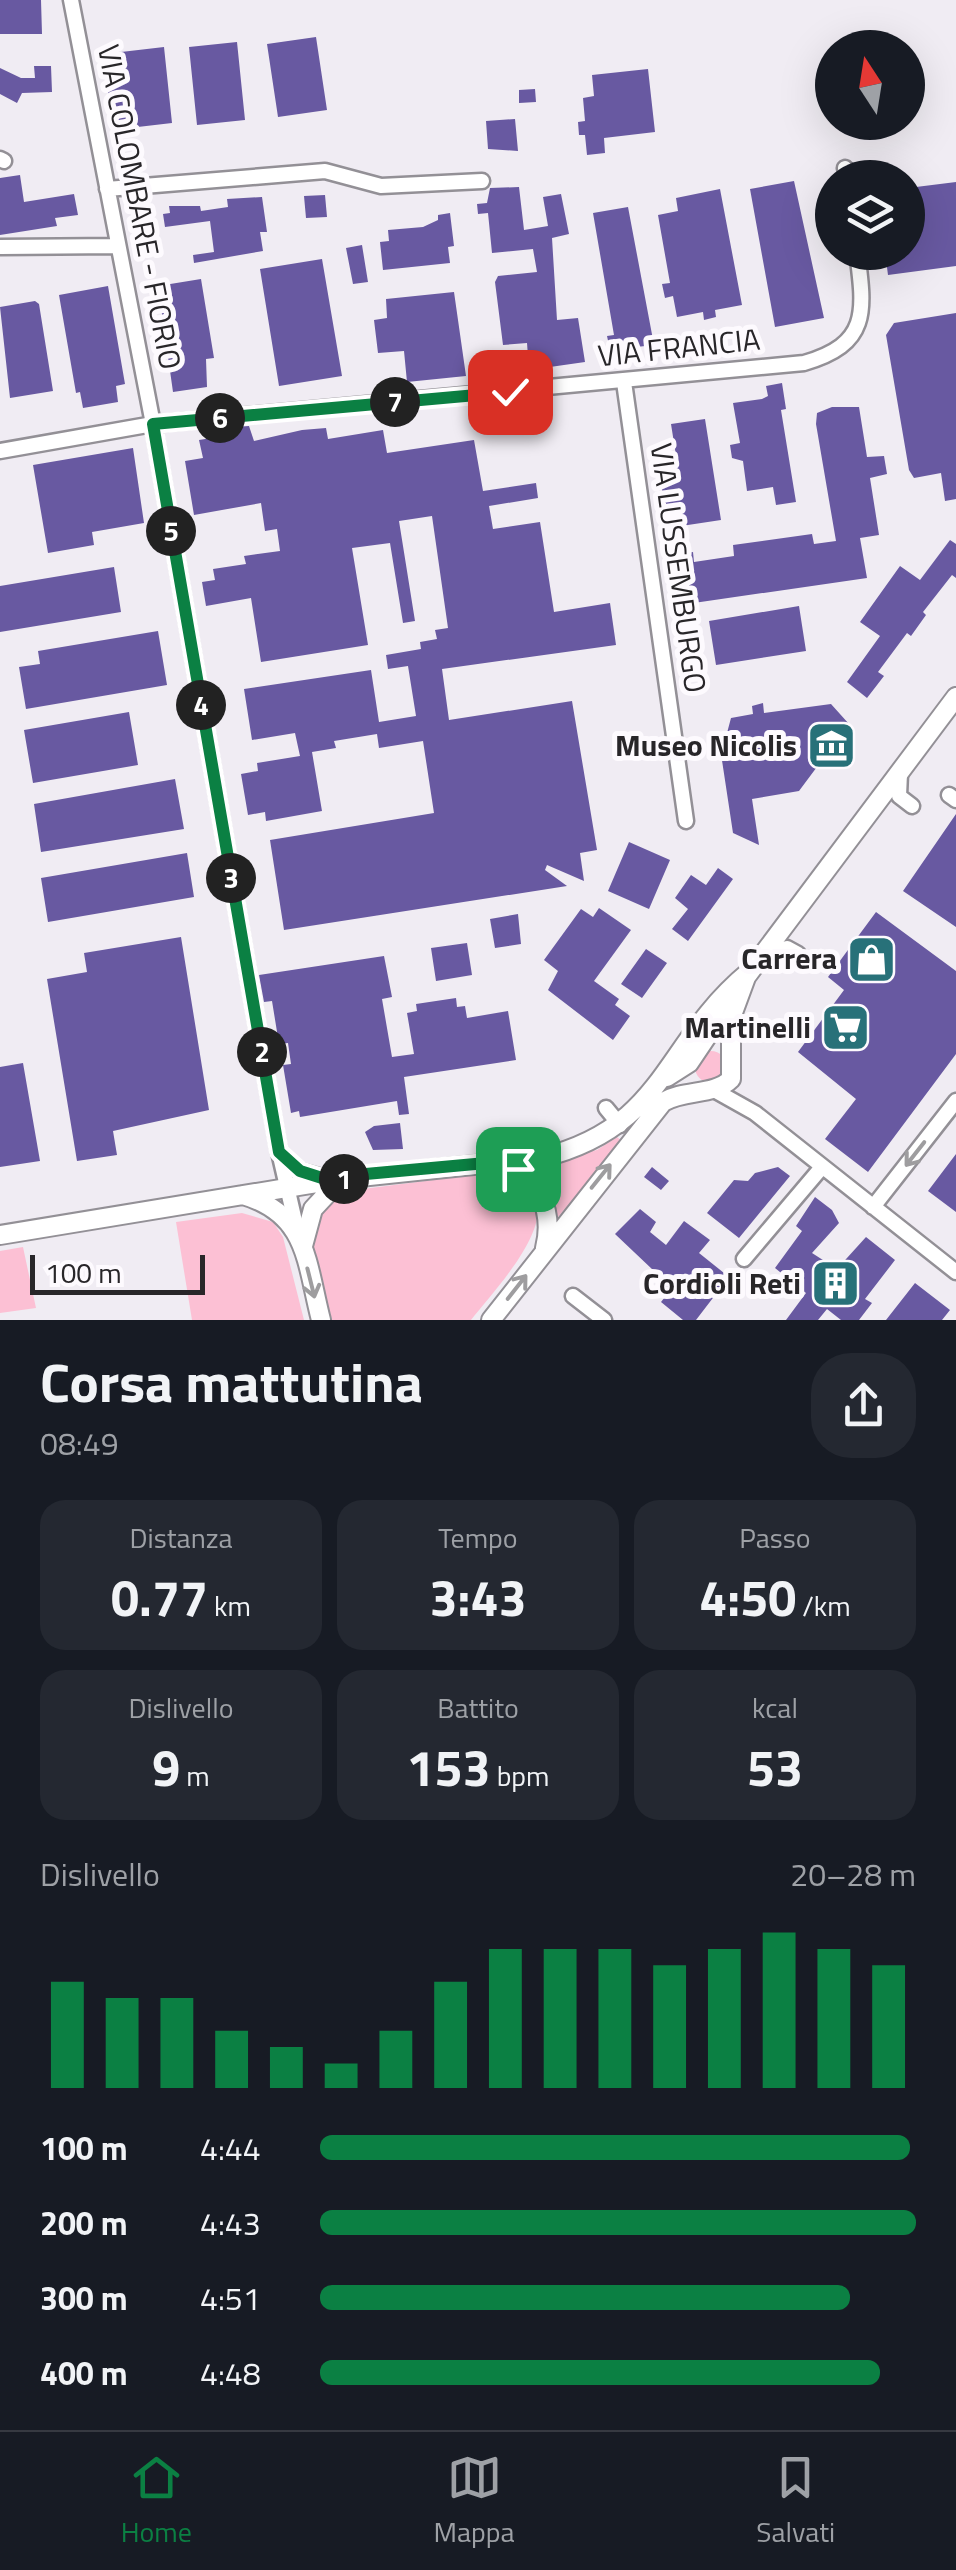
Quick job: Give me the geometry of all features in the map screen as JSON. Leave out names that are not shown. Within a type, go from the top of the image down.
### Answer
[{"type":"main road","points":[[659,1084],[689,1063],[702,1047],[748,972],[956,696]]},
{"type":"main road","points":[[491,1320],[650,1115],[674,1096],[726,1085],[732,1065],[732,1018],[748,972]]},
{"type":"main road","points":[[0,1235],[341,1179],[572,1150],[620,1125],[659,1084],[728,989],[748,972]]},
{"type":"main road","points":[[702,1047],[715,1046],[732,1065]]},
{"type":"main road","points":[[689,1063],[690,1075],[708,1090]]},
{"type":"main road","points":[[497,1162],[525,1174],[541,1195],[548,1220],[543,1254]]},
{"type":"main road","points":[[300,1239],[313,1210],[341,1179]]},
{"type":"main road","points":[[242,1195],[281,1213],[300,1239],[320,1320]]},
{"type":"street","name":"VIA COLOMBARE - FIORIO","points":[[70,0],[153,424],[279,1152],[300,1239]]},
{"type":"street","points":[[107,189],[325,172],[381,186],[482,181]]},
{"type":"street","points":[[0,247],[118,246]]},
{"type":"street","name":"VIA FRANCIA","points":[[0,451],[153,424],[804,363],[836,354],[859,330],[863,293],[860,270]]},
{"type":"street","name":"VIA LUSSEMBURGO","points":[[624,382],[686,821]]},
{"type":"street","points":[[901,770],[897,790],[912,806]]},
{"type":"street","points":[[763,953],[787,948],[800,950],[789,918]]},
{"type":"street","points":[[732,1065],[755,1113]]},
{"type":"street","points":[[708,1090],[755,1113],[956,1272]]},
{"type":"street","points":[[874,1207],[956,1101]]},
{"type":"street","points":[[606,1108],[620,1125]]},
{"type":"street","points":[[242,1195],[266,1182],[279,1152],[309,1176],[341,1179]]},
{"type":"street","points":[[744,1259],[822,1168]]},
{"type":"street","points":[[572,1296],[604,1320]]},
{"type":"shaded area","points":[[711,1051],[722,1056],[727,1067],[722,1078],[711,1083],[700,1078],[695,1067],[700,1056]]},
{"type":"shaded area","points":[[617,1137],[622,1141],[553,1223],[523,1166],[597,1150]]},
{"type":"shaded area","points":[[496,1172],[523,1182],[536,1198],[537,1218],[530,1240],[516,1262],[471,1320],[332,1320],[311,1239],[318,1212],[339,1192]]},
{"type":"shaded area","points":[[242,1213],[273,1222],[283,1237],[304,1320],[192,1320],[176,1222]]},
{"type":"shaded area","points":[[23,1247],[36,1308],[0,1313],[0,1251]]},
{"type":"building","points":[[0,0],[41,0],[42,34],[0,34]]},
{"type":"building","points":[[316,37],[327,110],[278,117],[267,44]]},
{"type":"building","points":[[237,42],[245,120],[197,125],[189,47]]},
{"type":"building","points":[[164,47],[172,123],[112,130],[104,54]]},
{"type":"building","points":[[34,66],[51,66],[52,92],[22,93],[17,103],[0,94],[0,68],[21,78],[35,78]]},
{"type":"building","points":[[648,69],[655,132],[604,138],[605,153],[587,155],[585,135],[579,135],[578,122],[585,121],[583,98],[594,96],[592,75]]},
{"type":"building","points":[[535,89],[536,102],[519,103],[519,90]]},
{"type":"building","points":[[515,119],[518,151],[488,149],[486,121]]},
{"type":"building","points":[[20,175],[24,202],[74,194],[78,215],[55,218],[57,226],[0,235],[0,178]]},
{"type":"building","points":[[794,181],[824,318],[775,327],[750,189]]},
{"type":"building","points":[[956,182],[956,266],[888,275],[887,270],[925,270],[925,186]]},
{"type":"building","points":[[519,187],[524,230],[548,226],[543,197],[561,194],[569,234],[552,238],[557,320],[578,318],[585,362],[529,370],[527,343],[503,345],[495,282],[498,276],[537,272],[533,249],[492,253],[488,213],[478,214],[477,204],[487,203],[490,188]]},
{"type":"building","points":[[720,189],[742,305],[715,310],[716,317],[704,320],[703,312],[677,317],[673,296],[665,298],[662,284],[670,283],[658,215],[678,211],[676,198]]},
{"type":"building","points":[[325,195],[327,217],[306,218],[304,196]]},
{"type":"building","points":[[262,197],[267,232],[260,232],[263,251],[194,263],[193,255],[214,252],[210,221],[165,227],[163,214],[170,213],[169,206],[200,206],[201,211],[228,207],[227,199]]},
{"type":"building","points":[[628,207],[654,345],[610,350],[607,336],[614,335],[593,213]]},
{"type":"building","points":[[450,213],[454,246],[448,247],[450,263],[383,270],[380,242],[389,241],[388,230],[423,227],[438,220],[438,215]]},
{"type":"building","points":[[362,245],[368,282],[353,284],[346,248]]},
{"type":"building","points":[[322,259],[342,376],[279,386],[260,269]]},
{"type":"building","points":[[201,279],[214,358],[206,359],[207,387],[173,392],[158,286]]},
{"type":"building","points":[[108,286],[125,384],[116,386],[118,402],[83,408],[80,392],[76,393],[59,295]]},
{"type":"building","points":[[454,292],[466,376],[407,382],[404,351],[378,353],[374,320],[387,318],[386,299]]},
{"type":"building","points":[[35,301],[39,304],[53,391],[10,398],[0,307]]},
{"type":"building","points":[[956,313],[956,499],[945,501],[941,473],[914,478],[909,470],[886,335],[894,323]]},
{"type":"building","points":[[782,383],[786,409],[781,410],[796,502],[776,505],[773,487],[747,491],[743,461],[732,458],[730,445],[740,443],[733,403],[762,399],[768,396],[766,386]]},
{"type":"building","points":[[832,407],[859,407],[867,457],[884,456],[887,474],[870,478],[879,535],[860,538],[867,578],[680,605],[673,555],[693,552],[694,562],[734,556],[733,545],[812,534],[814,544],[836,541],[816,424],[817,413]]},
{"type":"building","points":[[705,419],[721,520],[668,528],[658,464],[677,462],[671,424]]},
{"type":"building","points":[[249,426],[254,441],[302,430],[326,428],[328,439],[383,430],[387,453],[474,440],[483,491],[536,483],[538,498],[489,506],[493,529],[540,522],[554,612],[610,603],[616,645],[442,669],[449,720],[572,701],[597,850],[580,853],[584,881],[547,865],[545,870],[567,886],[284,930],[270,840],[434,813],[423,741],[379,748],[377,734],[334,741],[336,748],[312,752],[322,811],[266,821],[265,812],[248,815],[241,774],[258,771],[257,763],[300,756],[295,733],[252,740],[244,689],[371,670],[379,722],[416,716],[408,666],[388,669],[386,655],[421,649],[420,642],[437,639],[435,630],[448,628],[432,516],[399,521],[415,621],[403,623],[390,543],[352,548],[368,645],[261,662],[251,598],[206,606],[202,582],[215,580],[213,569],[246,564],[244,556],[280,551],[277,529],[265,531],[261,503],[194,515],[185,461],[203,458],[199,440],[236,434],[235,427]]},
{"type":"building","points":[[133,448],[144,523],[92,532],[94,545],[48,553],[33,465]]},
{"type":"building","points":[[950,540],[956,544],[956,578],[952,575],[923,612],[926,615],[911,636],[907,633],[878,672],[884,676],[867,698],[847,682],[880,636],[860,622],[900,566],[920,580]]},
{"type":"building","points":[[114,567],[121,612],[0,632],[0,586]]},
{"type":"building","points":[[799,606],[806,651],[716,665],[709,621]]},
{"type":"building","points":[[158,631],[167,685],[26,709],[19,667],[40,664],[38,651]]},
{"type":"building","points":[[763,703],[764,713],[831,704],[849,724],[799,791],[752,799],[759,845],[733,833],[718,734],[727,733],[731,718],[753,714],[752,706]]},
{"type":"building","points":[[129,712],[138,765],[33,783],[24,730]]},
{"type":"building","points":[[175,779],[184,829],[41,852],[34,804]]},
{"type":"building","points":[[956,814],[956,927],[903,891]]},
{"type":"building","points":[[629,842],[670,860],[649,909],[608,891]]},
{"type":"building","points":[[187,853],[194,897],[48,922],[41,878]]},
{"type":"building","points":[[718,868],[733,879],[688,941],[672,929],[688,909],[675,898],[691,875],[706,885]]},
{"type":"building","points":[[599,908],[631,930],[594,981],[619,999],[615,1005],[630,1016],[613,1040],[548,990],[558,971],[544,960],[581,909],[593,917]]},
{"type":"building","points":[[876,912],[956,971],[956,1054],[868,1172],[825,1139],[856,1099],[798,1052],[844,990],[828,977]]},
{"type":"building","points":[[518,914],[521,944],[495,948],[490,919]]},
{"type":"building","points":[[181,937],[209,1110],[113,1131],[117,1155],[77,1161],[47,979],[87,972],[84,953]]},
{"type":"building","points":[[467,943],[472,975],[436,981],[431,948]]},
{"type":"building","points":[[646,949],[667,963],[642,998],[621,984]]},
{"type":"building","points":[[384,956],[392,997],[382,999],[392,1057],[414,1054],[407,1013],[417,1011],[416,1004],[456,998],[457,1007],[465,1006],[467,1018],[508,1011],[516,1060],[404,1077],[409,1114],[399,1115],[397,1101],[300,1117],[299,1111],[291,1113],[283,1065],[291,1064],[288,1043],[279,1044],[272,1001],[264,1002],[259,975]]},
{"type":"building","points":[[23,1063],[40,1161],[0,1167],[0,1067]]},
{"type":"building","points":[[400,1123],[403,1149],[373,1150],[365,1132],[374,1126]]},
{"type":"building","points":[[956,1154],[956,1212],[928,1191]]},
{"type":"building","points":[[652,1167],[669,1181],[661,1190],[644,1177]]},
{"type":"building","points":[[778,1167],[790,1176],[739,1238],[707,1213],[734,1180],[748,1181],[755,1173]]},
{"type":"building","name":"Cordioli Reti","points":[[815,1197],[832,1210],[839,1223],[812,1253],[837,1269],[866,1237],[895,1260],[865,1299],[872,1303],[859,1320],[841,1320],[827,1309],[818,1320],[786,1320],[806,1293],[775,1268],[802,1231],[796,1226]]},
{"type":"building","points":[[640,1209],[656,1222],[650,1232],[666,1245],[684,1221],[710,1240],[699,1253],[729,1277],[696,1320],[683,1320],[661,1302],[672,1288],[615,1234]]},
{"type":"building","points":[[915,1283],[950,1310],[942,1320],[886,1320]]},
{"type":"place","name":"Museo Nicolis","points":[[832,746]]},
{"type":"place","name":"Carrera","points":[[872,959]]},
{"type":"place","name":"Martinelli","points":[[846,1028]]},
{"type":"place","name":"Cordioli Reti","points":[[836,1284]]},
{"type":"route","points":[[510,392],[153,424],[279,1152],[300,1171],[322,1178],[497,1162],[518,1169]]}]
